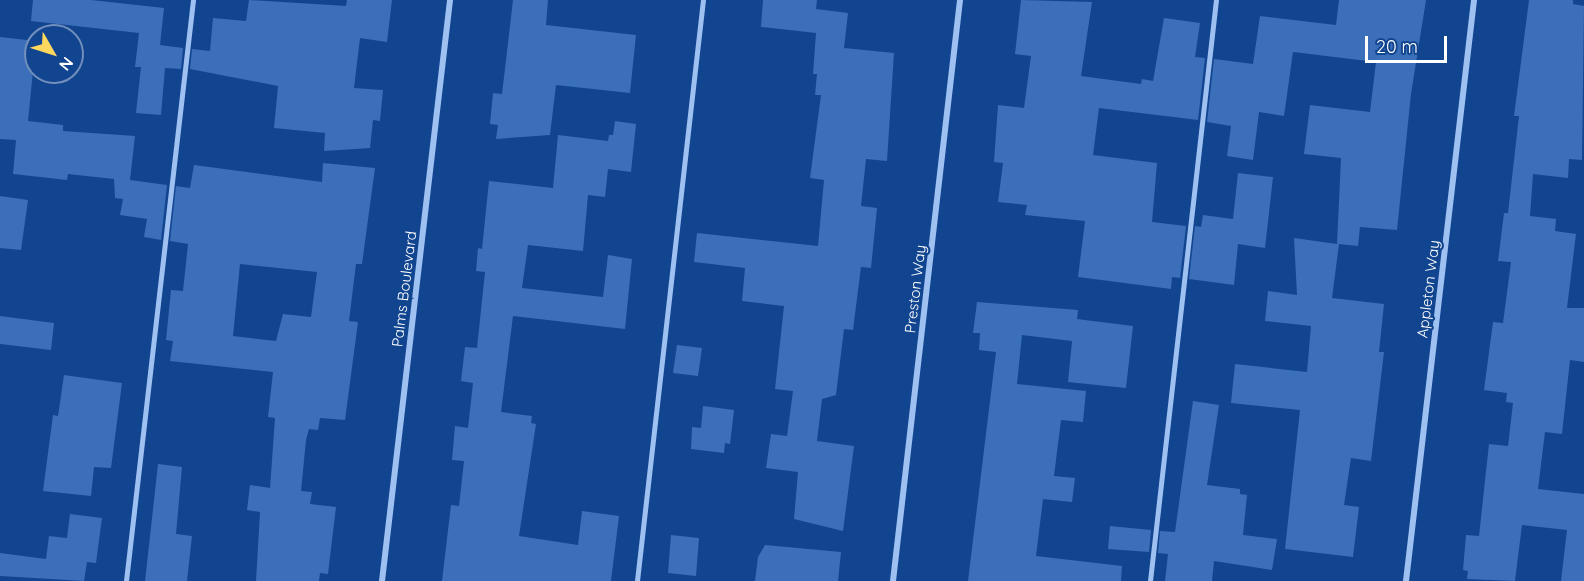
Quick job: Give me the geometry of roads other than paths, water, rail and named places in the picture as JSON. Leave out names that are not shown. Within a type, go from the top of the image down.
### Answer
[{"type":"street","name":"Palms Boulevard","points":[[382,581],[450,0]]},
{"type":"street","name":"Preston Way","points":[[893,581],[960,0]]},
{"type":"street","name":"Appleton Way","points":[[1406,581],[1474,0]]},
{"type":"lane","points":[[126,581],[193,0]]},
{"type":"lane","points":[[637,581],[703,0]]},
{"type":"lane","points":[[1150,581],[1216,0]]}]
